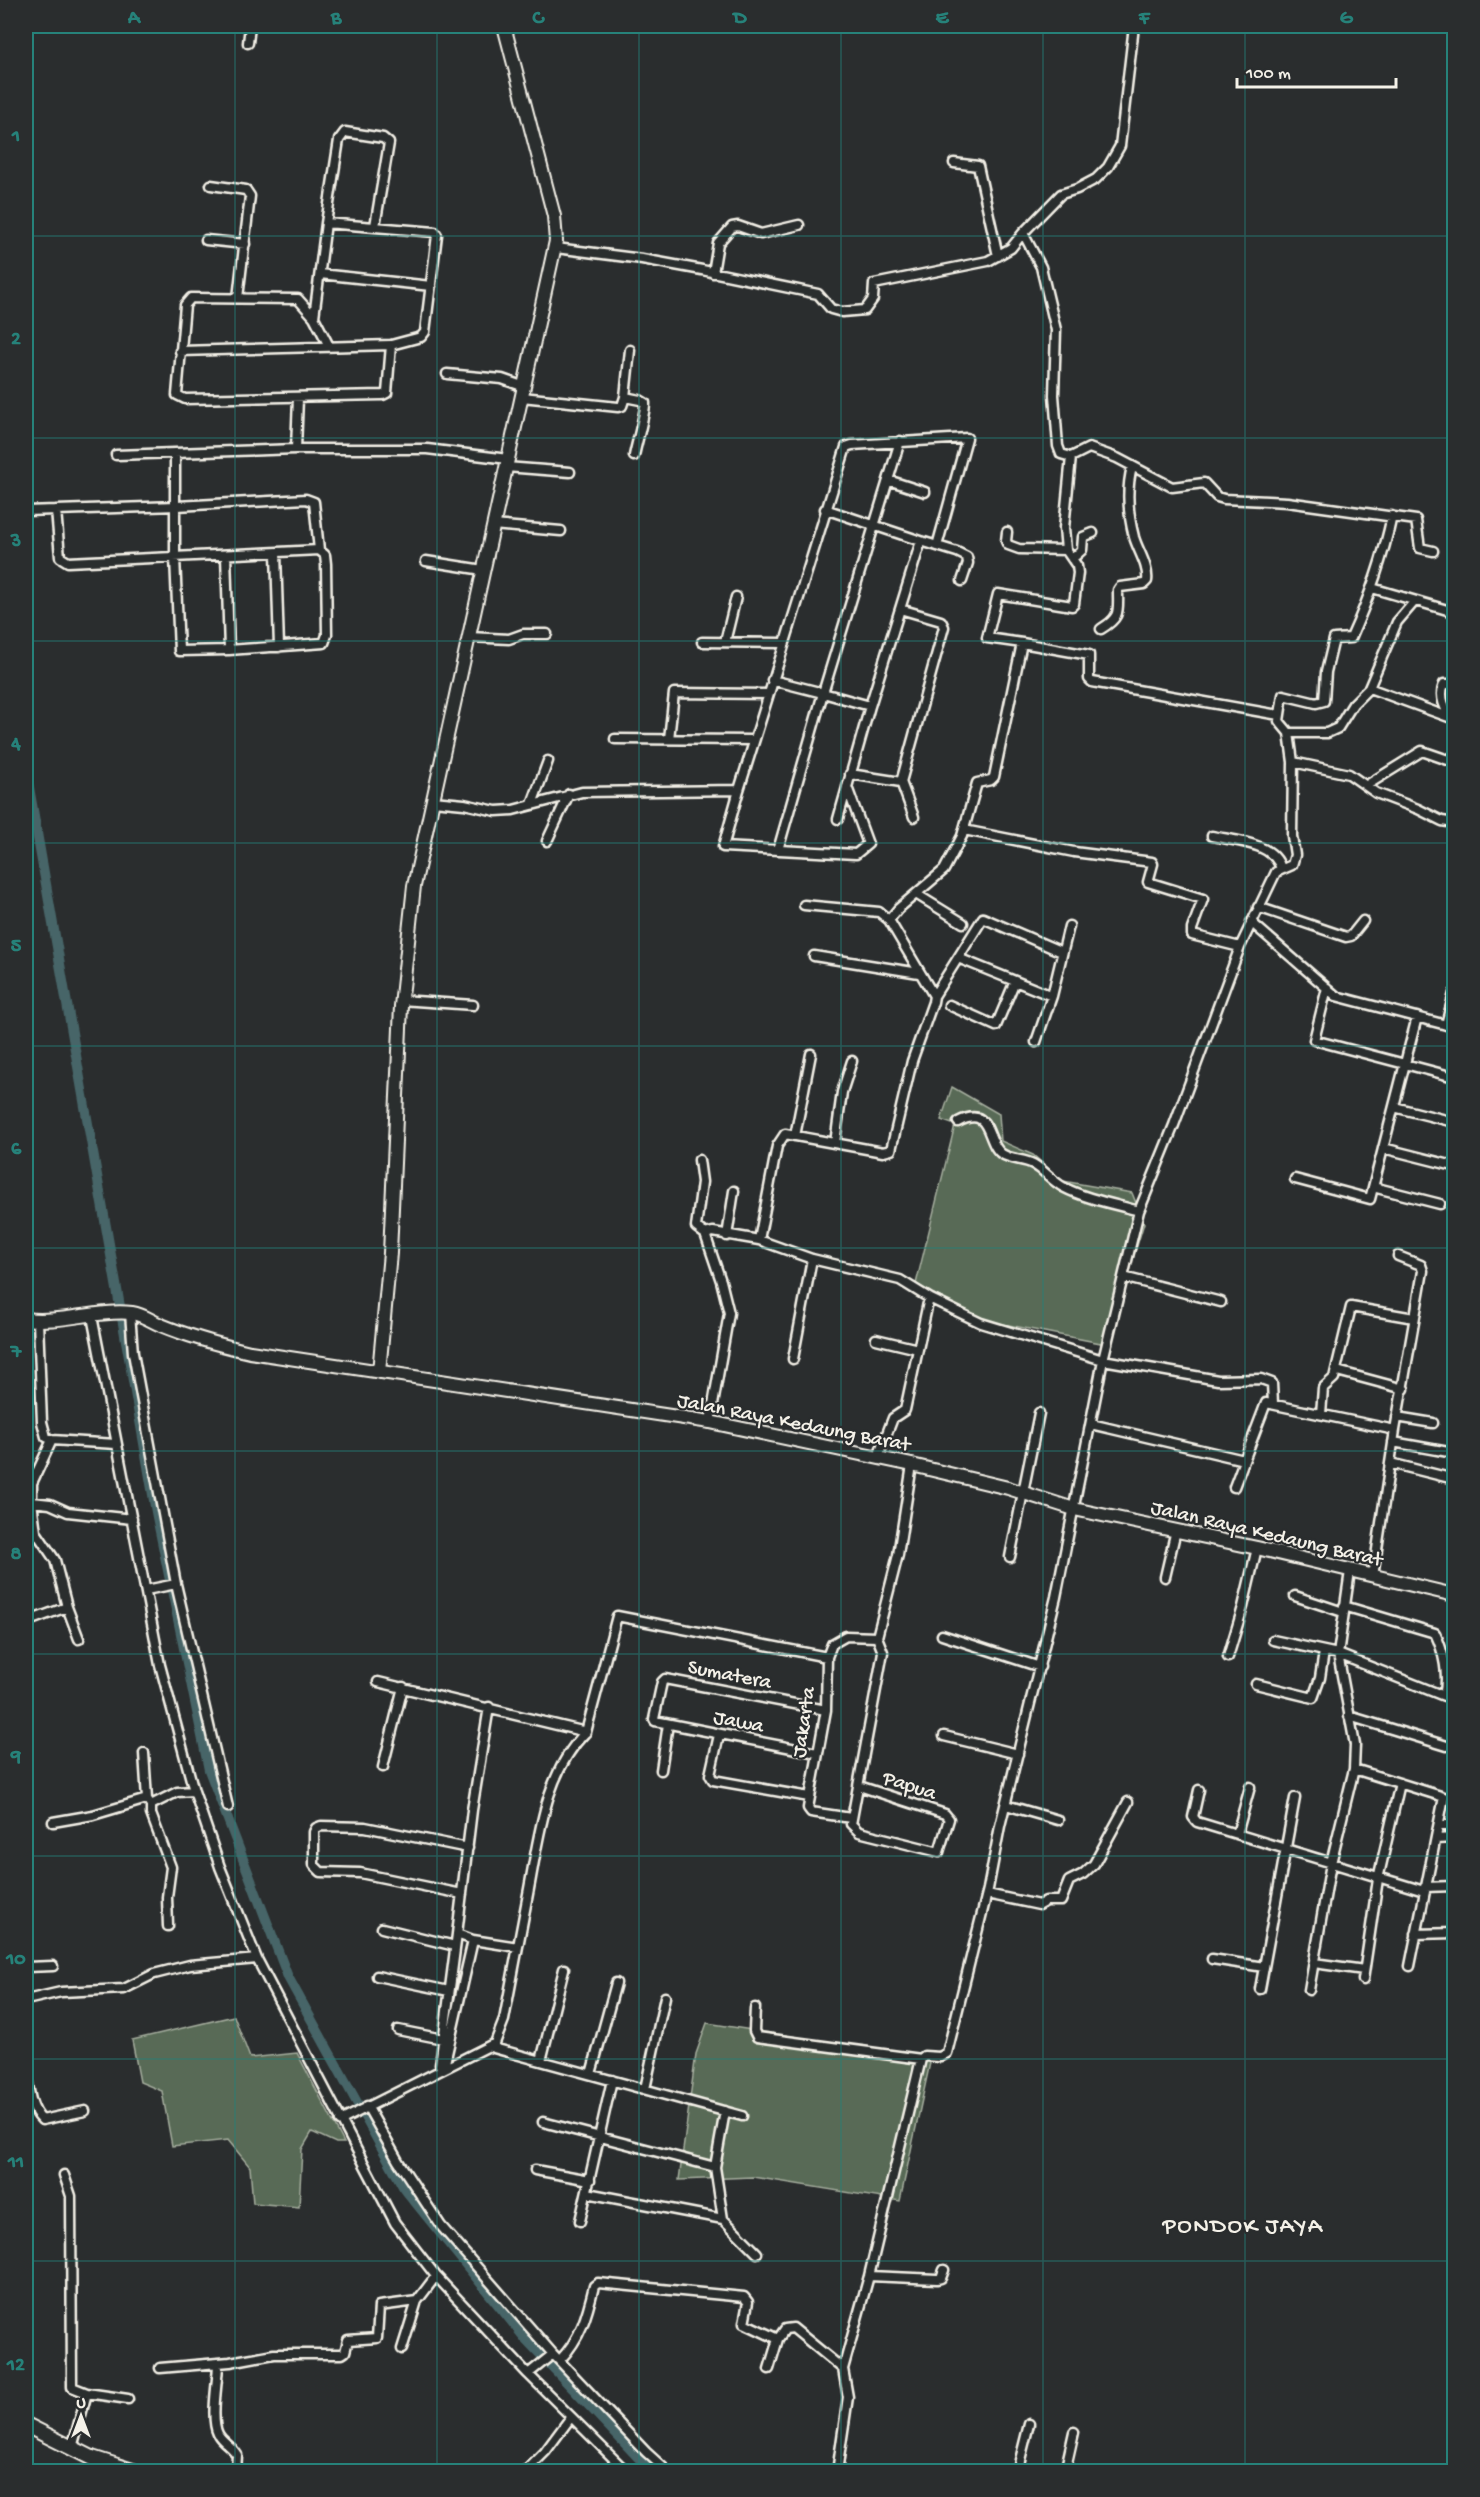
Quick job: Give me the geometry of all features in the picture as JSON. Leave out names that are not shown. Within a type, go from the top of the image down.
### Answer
[{"type":"main road","points":[[26,2425],[111,2468],[136,2472]]},
{"type":"street","points":[[248,44],[250,26]]},
{"type":"street","points":[[379,1371],[390,1253],[401,1000],[414,886],[556,248],[554,216],[504,26]]},
{"type":"street","points":[[556,248],[642,259],[818,294],[831,309],[852,313],[865,310],[873,299],[874,284],[988,261],[998,256],[1011,248],[1023,232],[1061,194],[1096,179],[1108,167],[1120,146],[1134,26]]},
{"type":"street","points":[[314,317],[339,140],[345,132],[383,138],[389,143],[375,226]]},
{"type":"street","points":[[954,163],[978,166],[998,256]]},
{"type":"street","points":[[211,185],[246,190],[249,194],[238,298]]},
{"type":"street","points":[[180,351],[391,345],[421,337],[425,332],[437,235],[435,232],[326,223]]},
{"type":"street","points":[[713,273],[718,243],[732,227],[738,226],[761,234],[799,225]]},
{"type":"street","points":[[1023,232],[1041,267],[1056,330],[1054,395],[1058,446],[1061,454],[1071,456],[1089,448],[1117,458],[1172,487],[1204,483],[1217,497],[1224,499],[1287,502],[1338,511],[1416,520],[1419,547],[1433,551]]},
{"type":"street","points":[[206,240],[245,244]]},
{"type":"street","points":[[320,274],[431,286]]},
{"type":"street","points":[[330,346],[314,317],[298,299],[191,298],[187,300],[177,393],[182,399],[298,398],[386,394],[389,388],[391,345]]},
{"type":"street","points":[[447,375],[502,379],[524,392],[618,407],[622,406],[625,397],[630,350]]},
{"type":"street","points":[[625,397],[640,400],[645,406],[634,456]]},
{"type":"street","points":[[296,449],[298,398]]},
{"type":"street","points":[[848,787],[868,844],[856,854],[723,847],[753,740],[846,447],[900,441],[968,438],[937,546]]},
{"type":"street","points":[[778,850],[900,441]]},
{"type":"street","points":[[116,455],[296,449],[427,449],[570,472]]},
{"type":"street","points":[[26,511],[177,506],[306,499],[314,502],[319,550],[326,558],[327,638],[322,644],[181,652],[178,650],[175,556],[177,506],[175,454]]},
{"type":"street","points":[[1071,456],[1064,518],[1066,550],[1078,573],[1073,606],[998,594],[988,639],[1089,655],[1089,679],[1092,682],[1279,715]]},
{"type":"street","points":[[1101,629],[1114,621],[1118,615],[1120,587],[1144,584],[1147,581],[1148,574],[1134,536],[1128,500],[1127,484],[1132,467]]},
{"type":"street","points":[[888,480],[925,492]]},
{"type":"street","points":[[825,508],[967,557],[968,562],[962,581]]},
{"type":"street","points":[[56,510],[60,557],[64,561],[319,550]]},
{"type":"street","points":[[755,2008],[754,2031],[757,2037],[921,2059],[924,2056],[940,2057],[947,2053],[1040,1667],[1103,1360],[1139,1211],[1251,922],[1276,872],[1292,865],[1294,859],[1293,762],[1289,733],[1281,725],[1279,715],[1283,695],[1316,703],[1324,701],[1326,672],[1334,639],[1352,638],[1372,588],[1387,541],[1392,516]]},
{"type":"street","points":[[493,525],[561,531]]},
{"type":"street","points":[[1007,532],[1006,541],[1014,548],[1066,550]]},
{"type":"street","points":[[1072,559],[1082,550],[1083,537],[1093,533]]},
{"type":"street","points":[[838,819],[921,542]]},
{"type":"street","points":[[276,553],[279,647]]},
{"type":"street","points":[[226,555],[229,650]]},
{"type":"street","points":[[426,561],[483,570]]},
{"type":"street","points":[[1372,588],[1455,612]]},
{"type":"street","points":[[725,642],[736,597]]},
{"type":"street","points":[[1289,733],[1334,731],[1353,704],[1369,688],[1396,622],[1415,601]]},
{"type":"street","points":[[900,609],[941,621],[944,627],[901,782],[914,817]]},
{"type":"street","points":[[469,637],[509,639],[523,634],[547,634]]},
{"type":"street","points":[[702,642],[784,643]]},
{"type":"street","points":[[889,920],[944,870],[964,830],[977,783],[991,780],[994,777],[1022,643]]},
{"type":"street","points":[[772,681],[870,706]]},
{"type":"street","points":[[1455,684],[1445,683],[1442,689],[1445,707],[1455,719]]},
{"type":"street","points":[[1369,688],[1455,719]]},
{"type":"street","points":[[669,739],[674,693],[768,694]]},
{"type":"street","points":[[615,739],[753,740]]},
{"type":"street","points":[[1367,785],[1422,751],[1448,760],[1455,756]]},
{"type":"street","points":[[532,804],[548,761]]},
{"type":"street","points":[[1293,762],[1349,774],[1376,793],[1442,821],[1455,824]]},
{"type":"street","points":[[850,774],[901,782]]},
{"type":"street","points":[[433,801],[464,804],[496,811],[513,810],[569,794],[600,790],[739,790]]},
{"type":"street","points":[[547,841],[569,794]]},
{"type":"street","points":[[964,830],[1074,852],[1152,861],[1149,882],[1203,899],[1192,935],[1240,947]]},
{"type":"street","points":[[1212,836],[1256,845],[1268,851],[1278,861],[1281,869]]},
{"type":"street","points":[[916,894],[963,923]]},
{"type":"street","points":[[804,905],[877,911],[889,920],[934,996]]},
{"type":"street","points":[[1258,907],[1346,937],[1351,936],[1363,921]]},
{"type":"street","points":[[759,1240],[777,1146],[785,1134],[884,1152],[891,1150],[912,1062],[934,996],[983,918],[1062,952]]},
{"type":"street","points":[[1251,922],[1336,996],[1450,1026],[1455,993]]},
{"type":"street","points":[[1036,1042],[1052,996],[1069,926]]},
{"type":"street","points":[[814,956],[919,973]]},
{"type":"street","points":[[958,958],[1052,996]]},
{"type":"street","points":[[949,1005],[996,1026],[1015,981]]},
{"type":"street","points":[[1327,988],[1314,1040],[1455,1077]]},
{"type":"street","points":[[401,1000],[473,1005]]},
{"type":"street","points":[[1295,1179],[1370,1198],[1417,1017]]},
{"type":"street","points":[[795,1136],[811,1054]]},
{"type":"street","points":[[835,1143],[842,1092],[852,1061]]},
{"type":"street","points":[[1394,1107],[1455,1122]]},
{"type":"street","points":[[958,1122],[968,1117],[977,1118],[986,1126],[997,1148],[1003,1154],[1032,1163],[1065,1188],[1139,1211]]},
{"type":"street","points":[[1383,1148],[1455,1166]]},
{"type":"street","points":[[699,1160],[702,1182],[696,1227],[705,1234],[729,1313],[710,1422]]},
{"type":"street","points":[[1373,1187],[1440,1204]]},
{"type":"street","points":[[727,1236],[734,1191]]},
{"type":"street","points":[[705,1234],[713,1232],[759,1240],[812,1259],[900,1280],[929,1298],[981,1323],[1103,1360],[1218,1380],[1261,1379],[1272,1383],[1273,1404]]},
{"type":"street","points":[[1372,1576],[1423,1268],[1421,1265],[1398,1256]]},
{"type":"street","points":[[793,1359],[812,1259]]},
{"type":"street","points":[[1123,1277],[1221,1302]]},
{"type":"street","points":[[878,1457],[893,1418],[905,1410],[929,1298]]},
{"type":"street","points":[[1322,1414],[1323,1388],[1334,1378],[1351,1307],[1414,1318]]},
{"type":"street","points":[[116,1444],[52,1440],[46,1437],[42,1422],[32,1320],[126,1313],[175,1584],[228,1807]]},
{"type":"street","name":"Jalan Raya Kedaung Barat","points":[[126,1313],[146,1316],[158,1324],[207,1341],[250,1352],[710,1422],[878,1457],[1022,1492],[1074,1509],[1257,1548],[1455,1595]]},
{"type":"street","points":[[96,1315],[116,1444],[149,1589],[160,1665],[194,1791],[220,1867],[257,1959],[395,2223],[436,2276],[627,2472]]},
{"type":"street","points":[[876,1339],[918,1349]]},
{"type":"street","points":[[1336,1371],[1404,1389]]},
{"type":"street","points":[[1234,1487],[1264,1404],[1267,1402],[1395,1430]]},
{"type":"street","points":[[1010,1557],[1038,1413]]},
{"type":"street","points":[[1397,1417],[1433,1423]]},
{"type":"street","points":[[1091,1424],[1150,1436],[1244,1460]]},
{"type":"street","points":[[52,1440],[32,1483],[36,1532],[55,1560],[67,1607],[79,1640]]},
{"type":"street","points":[[1393,1442],[1455,1453]]},
{"type":"street","points":[[1390,1463],[1455,1479]]},
{"type":"street","points":[[719,1735],[711,1778],[809,1797],[808,1808],[811,1812],[851,1818],[883,1652],[877,1637],[898,1555],[912,1465]]},
{"type":"street","points":[[32,1502],[50,1504],[68,1512],[132,1519]]},
{"type":"street","points":[[1165,1577],[1176,1530]]},
{"type":"street","points":[[1228,1657],[1257,1548]]},
{"type":"street","points":[[1309,1990],[1331,1863],[1354,1769],[1356,1745],[1338,1654],[1350,1571]]},
{"type":"street","points":[[149,1589],[175,1584]]},
{"type":"street","points":[[1273,1640],[1338,1654],[1444,1696],[1448,1683],[1441,1645],[1435,1633],[1295,1596]]},
{"type":"street","points":[[26,1622],[67,1607]]},
{"type":"street","points":[[342,2120],[495,2043],[504,2020],[544,1812],[558,1772],[577,1741],[586,1732],[617,1616],[827,1657],[831,1644],[846,1636],[877,1637]]},
{"type":"street","points":[[942,1635],[1040,1667]]},
{"type":"street","points":[[1256,1684],[1313,1698],[1320,1678],[1324,1652]]},
{"type":"street","name":"Jakarta","points":[[809,1797],[826,1710],[827,1657]]},
{"type":"street","name":"Sumatera","points":[[654,1721],[663,1680],[826,1710]]},
{"type":"street","points":[[378,1682],[586,1732]]},
{"type":"street","points":[[383,1767],[403,1687]]},
{"type":"street","points":[[442,2068],[449,1991],[489,1707]]},
{"type":"street","points":[[1349,1716],[1447,1746]]},
{"type":"street","name":"Jawa","points":[[654,1721],[817,1753]]},
{"type":"street","points":[[661,1770],[668,1724]]},
{"type":"street","points":[[944,1736],[1018,1754]]},
{"type":"street","points":[[144,1753],[151,1814],[171,1867],[166,1897],[168,1926]]},
{"type":"street","points":[[1354,1769],[1444,1797],[1410,1966]]},
{"type":"street","points":[[1362,1980],[1378,1879],[1400,1783]]},
{"type":"street","name":"Papua","points":[[851,1818],[851,1824],[859,1832],[939,1852],[948,1820],[945,1814],[859,1786]]},
{"type":"street","points":[[1237,1834],[1250,1787]]},
{"type":"street","points":[[1199,1790],[1193,1817],[1195,1822],[1285,1848],[1378,1879],[1424,1889],[1455,1886]]},
{"type":"street","points":[[53,1822],[149,1802],[177,1792],[194,1791]]},
{"type":"street","points":[[1260,1989],[1295,1798]]},
{"type":"street","points":[[987,1894],[1038,1905],[1046,1901],[1061,1901],[1069,1881],[1083,1874],[1094,1864],[1128,1802]]},
{"type":"street","points":[[1006,1805],[1058,1820]]},
{"type":"street","points":[[1439,1825],[1455,1825]]},
{"type":"street","points":[[462,1894],[360,1873],[321,1872],[314,1865],[314,1832],[321,1826],[364,1827],[468,1848]]},
{"type":"street","points":[[1436,1839],[1455,1838]]},
{"type":"street","points":[[382,1928],[455,1946]]},
{"type":"street","points":[[1416,1934],[1455,1933]]},
{"type":"street","points":[[457,1934],[473,1940],[518,1947]]},
{"type":"street","points":[[442,2068],[473,1940]]},
{"type":"street","points":[[26,2000],[61,1992],[124,1989],[154,1974],[190,1965],[257,1959]]},
{"type":"street","points":[[1212,1959],[1264,1967]]},
{"type":"street","points":[[1314,1963],[1364,1970]]},
{"type":"street","points":[[26,1968],[53,1966]]},
{"type":"street","points":[[540,2061],[564,1970]]},
{"type":"street","points":[[377,1977],[449,1991]]},
{"type":"street","points":[[591,2074],[616,1983]]},
{"type":"street","points":[[645,2089],[664,1997]]},
{"type":"street","points":[[398,2030],[443,2039]]},
{"type":"street","points":[[490,2047],[742,2116]]},
{"type":"street","points":[[837,2472],[848,2397],[843,2369],[869,2276],[921,2059]]},
{"type":"street","points":[[26,2070],[28,2102],[42,2120],[85,2111]]},
{"type":"street","points":[[580,2221],[612,2080]]},
{"type":"street","points":[[365,2107],[441,2226],[553,2358],[668,2472]]},
{"type":"street","points":[[723,2219],[715,2167],[725,2111]]},
{"type":"street","points":[[543,2122],[715,2167]]},
{"type":"street","points":[[535,2170],[590,2180]]},
{"type":"street","points":[[64,2175],[71,2196],[72,2387],[87,2393],[128,2399]]},
{"type":"street","points":[[587,2193],[723,2219],[757,2253]]},
{"type":"street","points":[[869,2276],[937,2279],[941,2278],[944,2270]]},
{"type":"street","points":[[402,2349],[417,2301],[436,2276]]},
{"type":"street","points":[[529,2373],[577,2340],[585,2323],[594,2286],[598,2283],[744,2297],[748,2302],[744,2323],[778,2339]]},
{"type":"street","points":[[160,2368],[218,2363],[273,2354],[342,2355],[348,2340],[377,2338],[379,2306],[417,2301]]},
{"type":"street","points":[[769,2368],[778,2339],[785,2329],[793,2328],[843,2369]]},
{"type":"street","points":[[218,2363],[216,2430],[237,2455],[236,2472]]},
{"type":"street","points":[[72,2448],[87,2393]]},
{"type":"street","points":[[525,2472],[545,2452],[571,2417]]},
{"type":"street","points":[[1017,2472],[1029,2424]]},
{"type":"street","points":[[1065,2472],[1074,2432]]},
{"type":"green space","points":[[952,1087],[999,1114],[1001,1141],[1033,1155],[1063,1181],[1132,1193],[1144,1223],[1132,1262],[1121,1267],[1106,1344],[978,1319],[916,1284],[955,1125],[941,1120]]},
{"type":"green space","points":[[234,2016],[250,2058],[297,2053],[344,2143],[336,2143],[312,2132],[302,2149],[299,2207],[253,2203],[250,2167],[228,2140],[172,2146],[162,2091],[140,2082],[132,2040]]},
{"type":"green space","points":[[707,2023],[931,2058],[900,2201],[753,2177],[679,2180],[696,2054]]},
{"type":"waterway","points":[[26,770],[156,1512],[209,1770],[288,1977],[404,2188],[525,2338],[652,2472]]},
{"type":"district","name":"PONDOK JAYA","points":[[1243,2224]]}]
